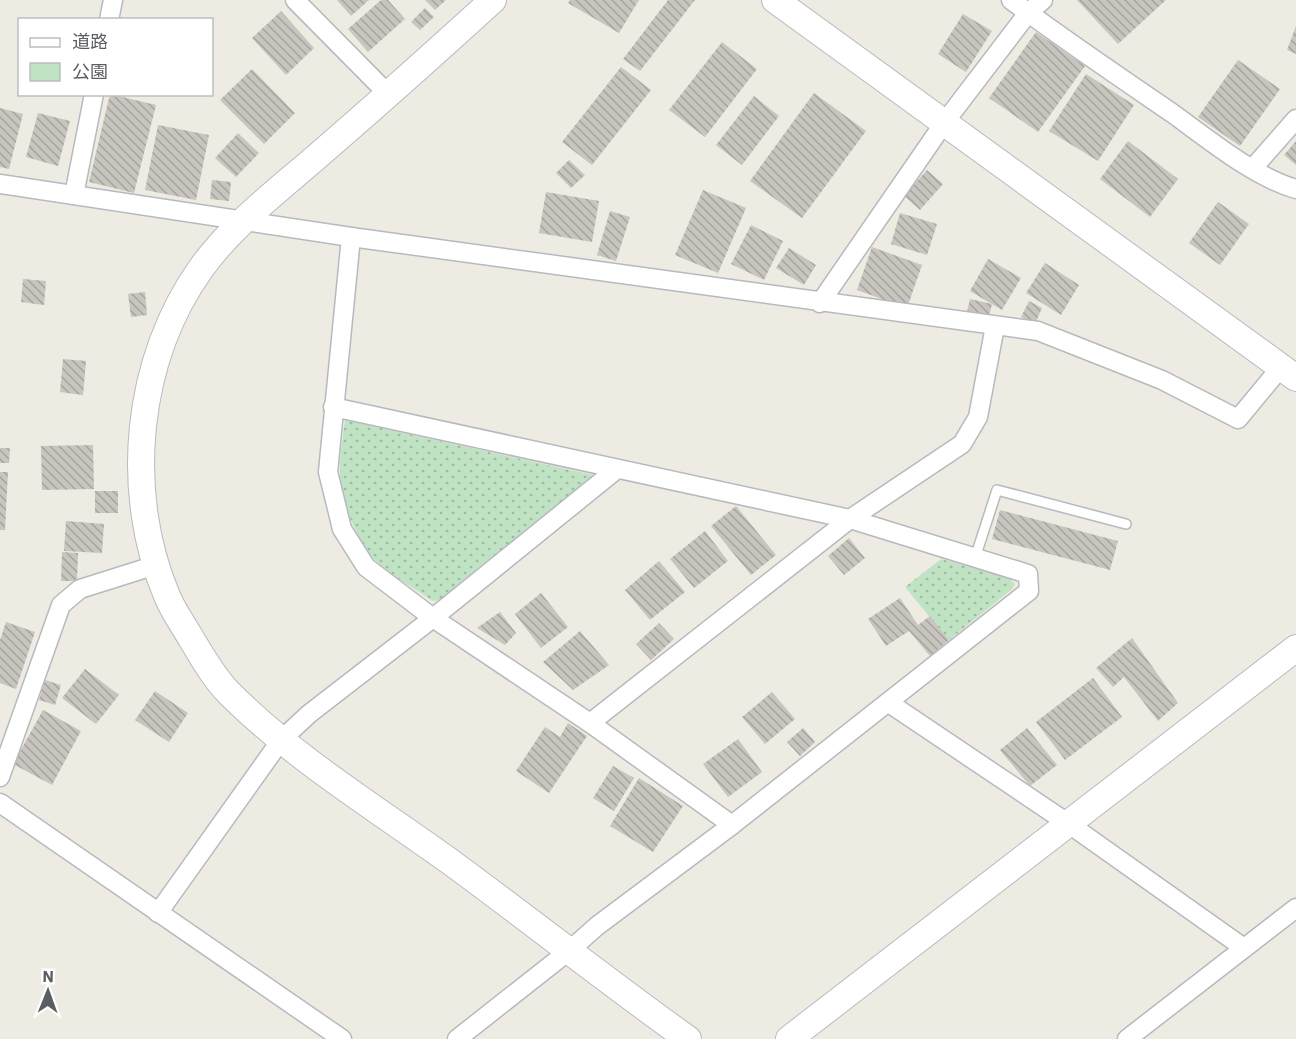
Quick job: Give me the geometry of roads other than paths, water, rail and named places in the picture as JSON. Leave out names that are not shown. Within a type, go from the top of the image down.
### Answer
[{"type":"street","points":[[109,18],[113,0]]},
{"type":"street","points":[[295,0],[389,94]]},
{"type":"street","points":[[493,0],[243,221],[203,265],[178,303],[149,387],[141,441],[142,487],[148,539],[168,598],[226,690],[281,740],[570,950],[688,1039]]},
{"type":"street","points":[[0,184],[351,237],[820,303],[1038,331],[1162,380],[1238,419],[1289,372],[775,0]]},
{"type":"street","points":[[1011,0],[1252,168],[1282,185],[1296,189]]},
{"type":"street","points":[[820,303],[944,123],[1028,13],[1043,0]]},
{"type":"street","points":[[74,195],[94,96]]},
{"type":"street","points":[[1252,168],[1296,119]]},
{"type":"street","points":[[351,237],[328,472],[342,529],[366,567],[433,618],[590,723],[732,825]]},
{"type":"street","points":[[590,723],[850,519],[962,444],[978,417],[995,326]]},
{"type":"street","points":[[333,407],[850,519],[1028,574],[1029,591],[732,825],[597,926],[457,1039]]},
{"type":"street","points":[[158,913],[281,740],[309,714],[433,618],[617,469]]},
{"type":"street","points":[[0,777],[61,605],[80,589],[156,565]]},
{"type":"street","points":[[789,1039],[1296,648]]},
{"type":"street","points":[[889,703],[1069,824],[1244,948]]},
{"type":"street","points":[[0,803],[342,1039]]},
{"type":"street","points":[[1127,1039],[1296,908]]},
{"type":"lane","points":[[975,558],[997,490],[1126,524]]}]
